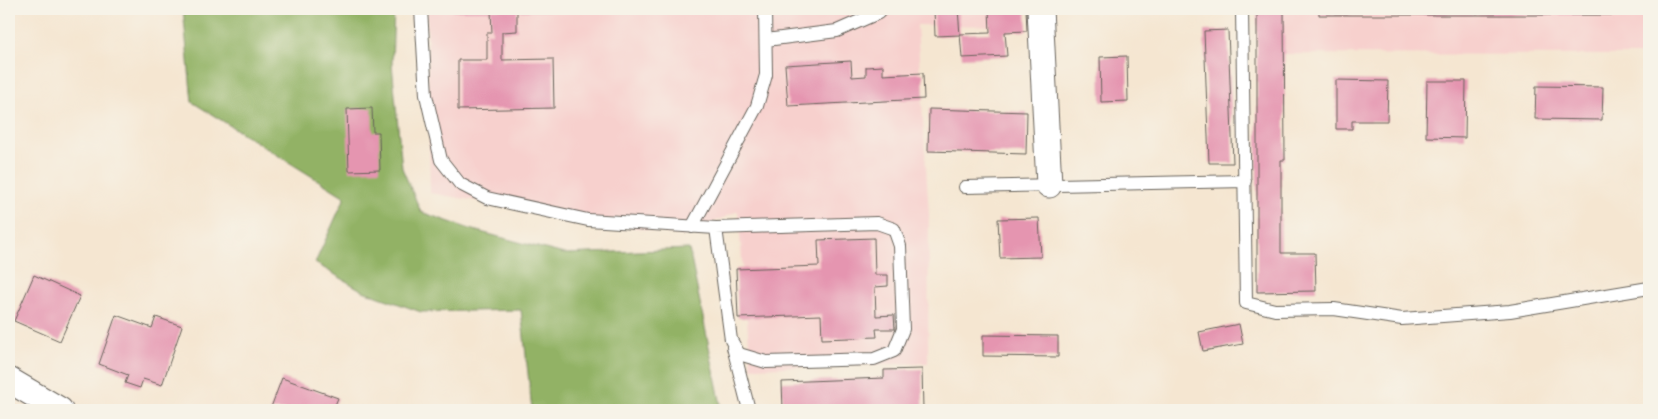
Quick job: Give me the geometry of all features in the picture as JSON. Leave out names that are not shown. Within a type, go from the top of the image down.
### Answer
[{"type":"street","points":[[1040,9],[1048,185]]},
{"type":"street","points":[[9,380],[60,410]]},
{"type":"lane","points":[[421,9],[426,95],[441,160],[460,184],[487,198],[588,220],[716,228],[878,223],[894,229],[900,246],[903,329],[894,351],[874,359],[766,362],[739,354],[731,340]]},
{"type":"lane","points":[[692,226],[757,106],[766,74],[765,9]]},
{"type":"lane","points":[[766,40],[837,31],[878,13],[882,9]]},
{"type":"lane","points":[[1242,9],[1246,303],[1275,310],[1334,309],[1402,319],[1510,311],[1649,288]]},
{"type":"lane","points":[[965,187],[1245,181]]},
{"type":"lane","points":[[716,228],[731,340],[749,410]]},
{"type":"shaded area","points":[[427,9],[1018,9],[1019,26],[917,25],[929,214],[928,363],[751,368],[738,211],[684,236],[430,193]]},
{"type":"shaded area","points":[[1260,9],[1649,9],[1649,55],[1259,54]]},
{"type":"green space","points":[[183,9],[394,9],[392,64],[402,168],[421,212],[473,230],[564,254],[689,249],[722,410],[532,410],[521,310],[421,312],[363,291],[315,263],[345,197],[192,102]]},
{"type":"building","points":[[453,9],[611,9],[611,11],[517,11],[517,31],[502,32],[502,60],[553,59],[554,108],[458,110],[458,60],[487,60],[487,33],[492,33],[491,11],[453,11]]},
{"type":"building","points":[[934,9],[958,9],[960,35],[935,36]]},
{"type":"building","points":[[989,9],[1026,9],[1027,31],[1005,32],[1007,56],[962,58],[960,34],[990,33]]},
{"type":"building","points":[[1257,9],[1284,9],[1285,160],[1281,160],[1281,253],[1315,253],[1316,291],[1257,292]]},
{"type":"building","points":[[1319,9],[1626,9],[1626,15],[1319,15]]},
{"type":"building","points":[[1228,30],[1233,163],[1209,163],[1204,31]]},
{"type":"building","points":[[1127,56],[1128,101],[1101,102],[1100,57]]},
{"type":"building","points":[[851,61],[852,77],[866,76],[866,67],[883,66],[883,75],[923,73],[924,99],[788,106],[785,65]]},
{"type":"building","points":[[1336,80],[1388,81],[1387,121],[1352,121],[1352,129],[1336,129]]},
{"type":"building","points":[[1427,81],[1466,81],[1465,138],[1426,137]]},
{"type":"building","points":[[1536,86],[1603,87],[1602,120],[1535,119]]},
{"type":"building","points":[[372,108],[373,132],[379,132],[380,170],[349,171],[347,109]]},
{"type":"building","points":[[929,109],[1027,112],[1026,154],[928,151]]},
{"type":"building","points":[[1039,218],[1041,257],[1000,258],[998,219]]},
{"type":"building","points":[[874,238],[875,275],[888,275],[888,286],[875,287],[876,316],[894,315],[895,329],[876,329],[877,337],[822,339],[821,315],[738,318],[736,269],[819,266],[818,240]]},
{"type":"building","points":[[34,275],[80,296],[60,341],[14,321]]},
{"type":"building","points":[[116,315],[152,328],[156,317],[182,326],[162,385],[143,379],[140,388],[125,383],[128,375],[99,364]]},
{"type":"building","points":[[1239,324],[1243,344],[1203,351],[1199,332]]},
{"type":"building","points":[[983,335],[1058,336],[1058,357],[983,356]]},
{"type":"building","points":[[922,369],[923,409],[783,410],[782,382],[884,378],[884,370]]},
{"type":"building","points":[[282,378],[338,398],[333,410],[270,410]]}]
